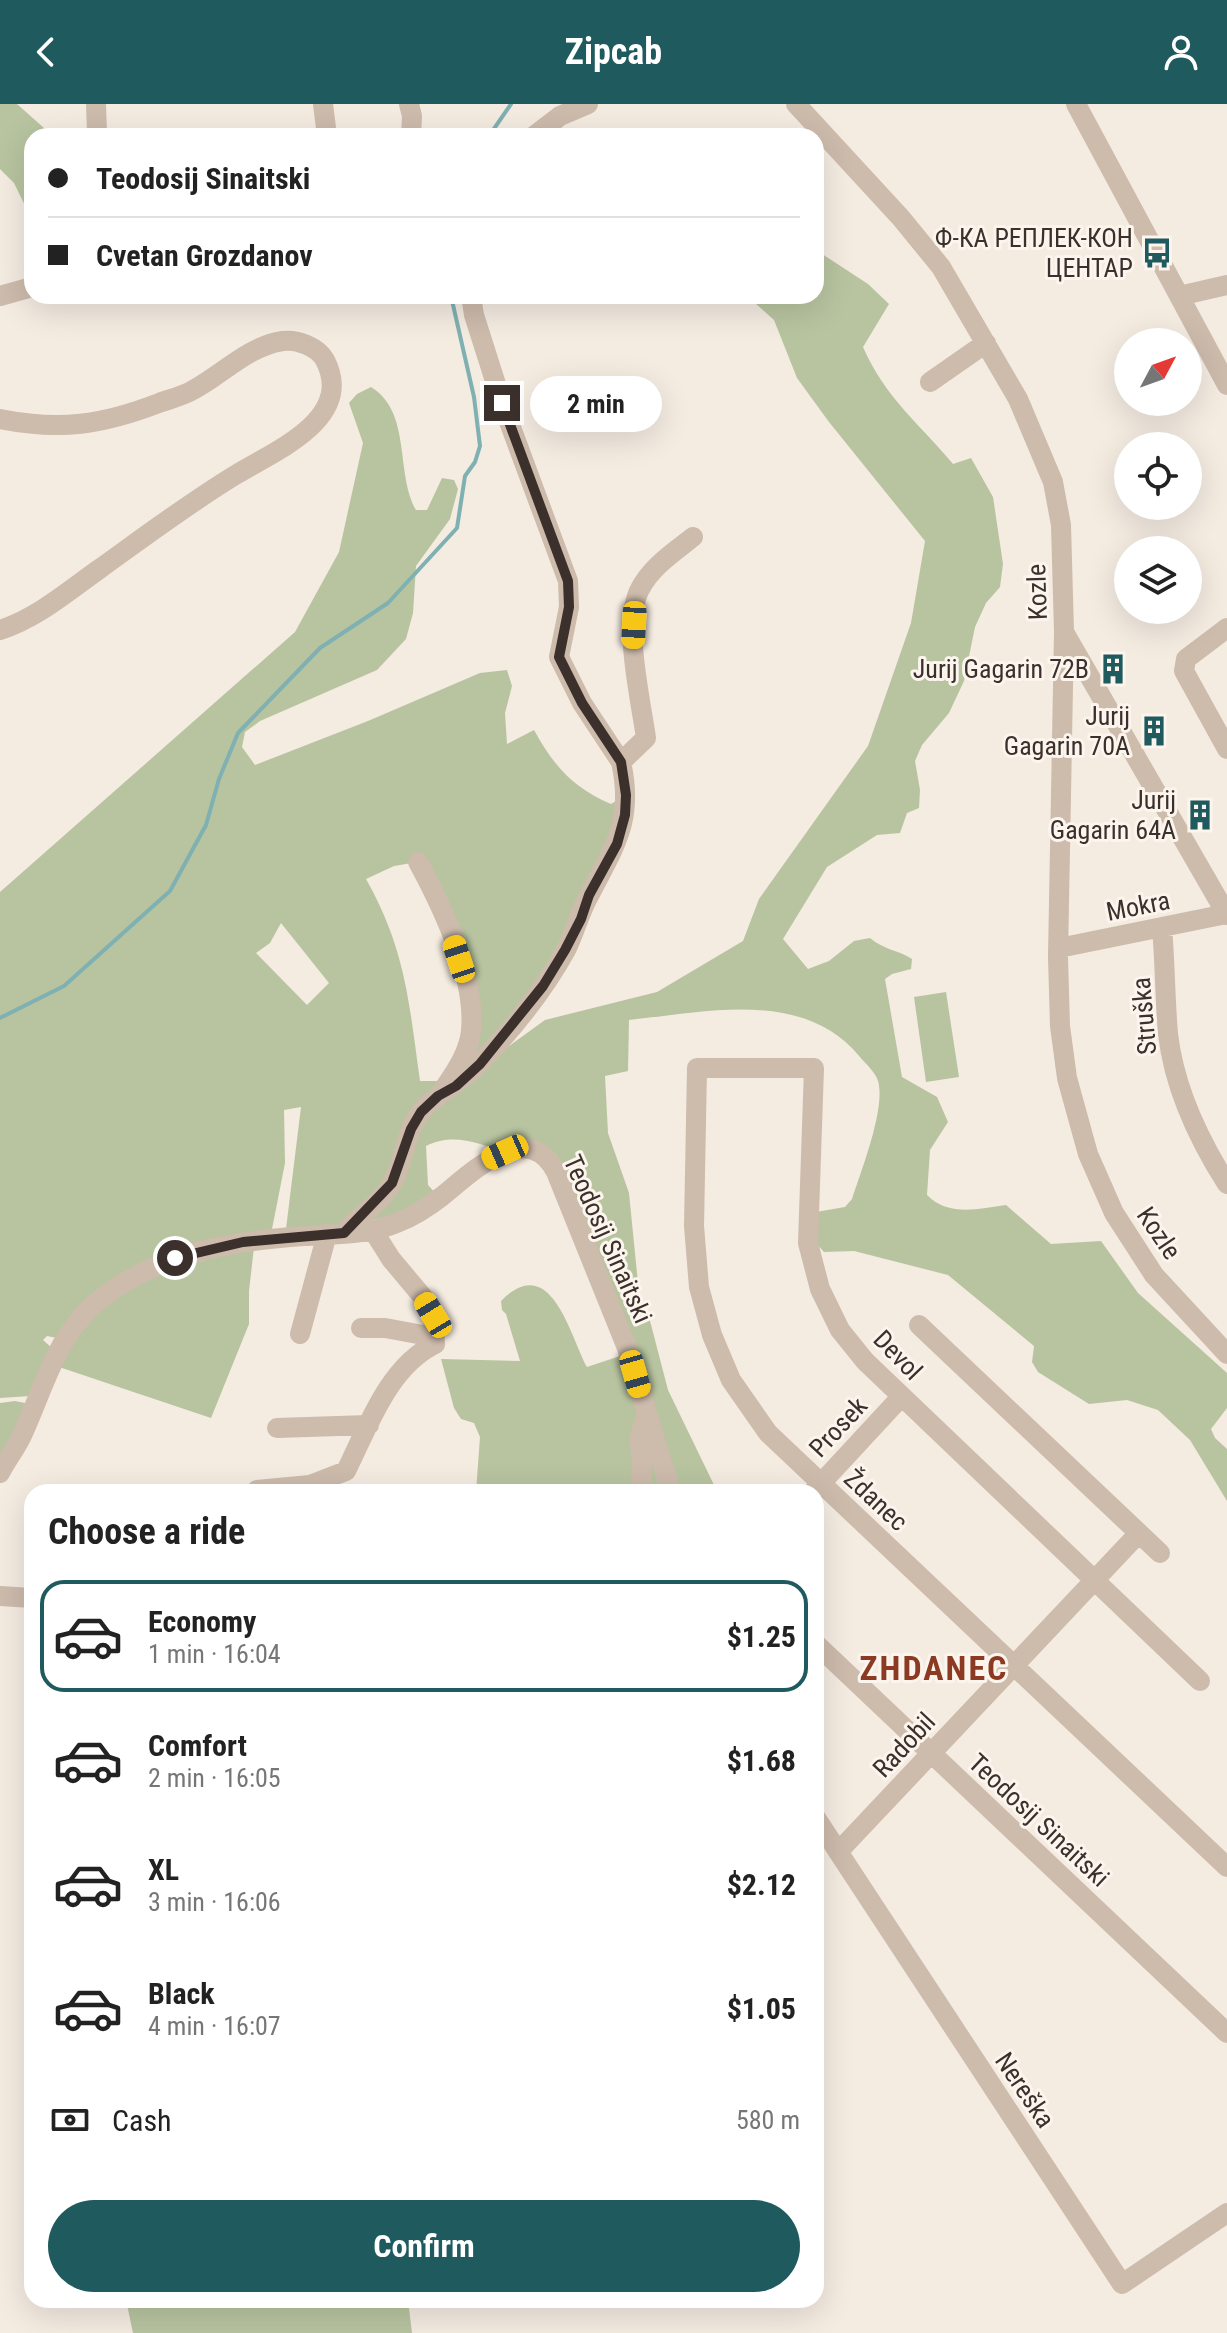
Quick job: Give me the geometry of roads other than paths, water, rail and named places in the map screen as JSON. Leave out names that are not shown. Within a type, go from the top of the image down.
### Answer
[{"type":"street","points":[[96,104],[97,128]]},
{"type":"street","points":[[323,104],[326,128]]},
{"type":"street","points":[[409,104],[411,128]]},
{"type":"street","points":[[544,128],[560,116],[588,104]]},
{"type":"street","name":"Kozle","points":[[796,104],[818,128]]},
{"type":"street","points":[[1076,104],[1227,385]]},
{"type":"street","name":"Kozle","points":[[824,134],[901,218],[941,267],[1018,399],[1053,482],[1061,525],[1064,632],[1059,948],[1060,1026],[1065,1067],[1079,1126],[1095,1174],[1114,1213],[1154,1275],[1227,1354]]},
{"type":"street","points":[[1179,296],[1227,285]]},
{"type":"street","points":[[0,296],[24,289]]},
{"type":"street","points":[[438,1096],[456,1086],[480,1064],[543,986],[565,950],[589,895],[617,844],[625,815],[626,795],[621,762],[589,714],[559,657],[569,607],[568,581],[502,403],[472,304]]},
{"type":"street","points":[[0,419],[63,427],[115,419],[193,390],[260,348],[285,341],[306,344],[322,354],[331,372],[334,388],[330,403],[314,425],[192,502],[32,616],[0,630]]},
{"type":"street","points":[[930,382],[986,343]]},
{"type":"street","points":[[621,762],[646,738],[635,670],[634,605],[640,588],[658,565],[693,537]]},
{"type":"street","points":[[1227,628],[1186,659],[1184,665],[1184,671],[1227,749]]},
{"type":"street","points":[[1064,632],[1227,915]]},
{"type":"street","points":[[300,1334],[335,1234],[392,1183],[416,1119],[438,1096],[467,1048],[471,1012],[465,979],[450,931],[418,862]]},
{"type":"street","name":"Mokra","points":[[1059,948],[1227,915]]},
{"type":"street","name":"Struška","points":[[1162,927],[1168,1036],[1173,1062],[1203,1142],[1227,1184]]},
{"type":"street","name":"Devol","points":[[697,1068],[814,1068],[808,1243],[820,1289],[840,1330],[901,1397],[1200,1681]]},
{"type":"street","name":"Ždanec","points":[[697,1068],[694,1226],[699,1287],[712,1335],[731,1380],[768,1433],[813,1484]]},
{"type":"street","name":"Teodosij Sinaitski","points":[[0,1473],[23,1433],[59,1347],[85,1314],[107,1294],[154,1267],[196,1251],[257,1240],[374,1232],[422,1210],[483,1162],[505,1152],[523,1150],[543,1155],[556,1172],[627,1348],[668,1484]]},
{"type":"street","points":[[313,1484],[346,1471],[390,1387],[410,1361],[435,1344],[433,1315],[374,1232]]},
{"type":"street","name":"Devol","points":[[919,1325],[1160,1553]]},
{"type":"street","points":[[361,1328],[385,1328],[434,1337]]},
{"type":"street","name":"Prosek","points":[[821,1484],[901,1397]]},
{"type":"street","points":[[641,1484],[639,1438],[647,1417]]},
{"type":"street","points":[[277,1428],[369,1425]]},
{"type":"street","name":"Ždanec","points":[[824,1494],[1014,1665],[1227,1867]]},
{"type":"street","name":"Radobil","points":[[838,1852],[1139,1533]]},
{"type":"street","points":[[0,1596],[24,1598]]},
{"type":"street","name":"Teodosij Sinaitski","points":[[824,1652],[1227,2033]]},
{"type":"street","name":"Nereška","points":[[824,1830],[1122,2284],[1227,2213]]},
{"type":"waterway","points":[[494,128],[511,104]]},
{"type":"waterway","points":[[0,1018],[64,986],[170,891],[206,825],[219,779],[238,733],[320,648],[388,603],[457,528],[465,476],[475,462],[480,446],[474,397],[453,304]]},
{"type":"place","name":"Ф-КА РЕПЛЕК-КОН ЦЕНТАР","points":[[1157,253]]},
{"type":"place","name":"Jurij Gagarin 72B","points":[[1113,669]]},
{"type":"place","name":"Jurij Gagarin 70A","points":[[1154,731]]},
{"type":"place","name":"Jurij Gagarin 64А","points":[[1200,815]]},
{"type":"district","name":"ZHDANEC","points":[[934,1668]]}]
